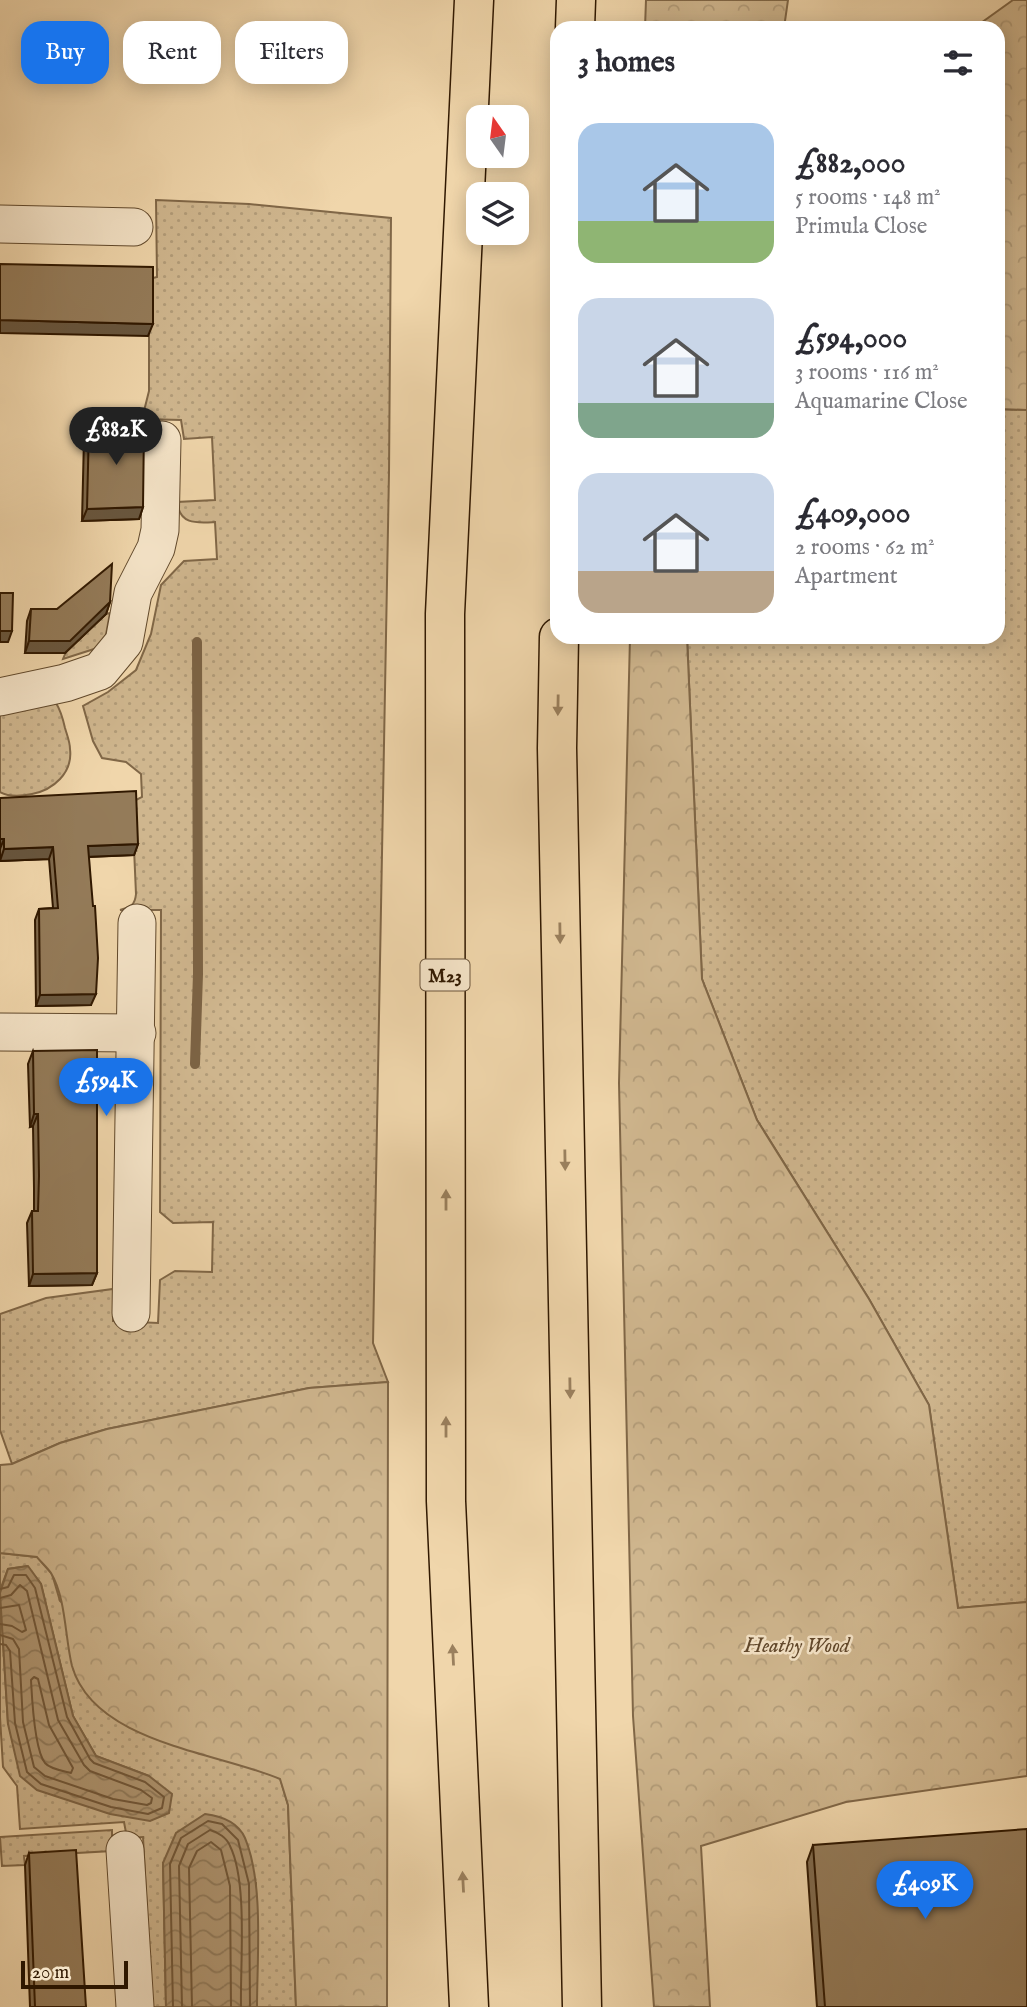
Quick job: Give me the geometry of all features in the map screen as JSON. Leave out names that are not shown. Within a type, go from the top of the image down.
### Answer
[{"type":"highway","name":"M23","points":[[469,2007],[446,1501],[445,614],[474,0]]},
{"type":"highway","points":[[575,21],[576,0]]},
{"type":"highway","points":[[559,644],[556,748],[582,2007]]},
{"type":"highway","name":"M23","points":[[455,2007],[466,1950]]},
{"type":"street","points":[[0,224],[134,227]]},
{"type":"street","points":[[0,697],[65,683],[100,671],[124,642],[133,593],[156,548],[160,530],[162,440]]},
{"type":"street","points":[[131,1313],[137,923]]},
{"type":"street","points":[[0,1032],[137,1033]]},
{"type":"street","points":[[125,1850],[135,2007]]},
{"type":"green space","points":[[646,0],[788,0],[785,21],[645,21]]},
{"type":"green space","points":[[1013,0],[1027,0],[1027,410],[1005,409],[1005,21],[984,21]]},
{"type":"green space","points":[[156,200],[249,204],[391,218],[373,1343],[388,1382],[309,1388],[107,1429],[60,1443],[12,1464],[0,1430],[0,1314],[46,1298],[113,1289],[113,1321],[158,1323],[160,1280],[175,1271],[212,1272],[213,1222],[173,1223],[160,1212],[161,910],[120,910],[135,901],[132,802],[142,797],[141,774],[126,762],[102,758],[93,741],[83,706],[108,692],[136,670],[151,634],[161,585],[184,561],[217,559],[215,522],[185,519],[177,502],[215,500],[212,437],[184,439],[181,420],[142,419],[149,391],[149,279],[157,277]]},
{"type":"green space","points":[[1005,409],[1027,410],[1027,1602],[958,1608],[929,1405],[869,1299],[757,1120],[702,979],[687,644],[1005,644]]},
{"type":"green space","points":[[110,613],[105,640],[94,649],[63,659],[76,640]]},
{"type":"green space","name":"Heathy Wood","points":[[630,644],[687,644],[702,979],[757,1120],[869,1299],[929,1405],[958,1608],[1027,1602],[1027,1776],[846,1802],[701,1846],[710,2007],[654,2007],[633,1716],[619,1083]]},
{"type":"green space","points":[[56,703],[70,746],[70,758],[65,773],[54,784],[40,792],[16,796],[0,792],[0,712]]},
{"type":"green space","points":[[388,1382],[387,2007],[296,2007],[288,1805],[280,1779],[192,1752],[131,1728],[105,1712],[85,1692],[72,1666],[60,1594],[51,1573],[37,1557],[0,1553],[0,1465],[12,1464],[60,1443],[107,1429],[309,1388]]},
{"type":"green space","points":[[0,1553],[37,1557],[52,1574],[60,1601],[256,1769],[280,1778],[288,1805],[296,2007],[257,2007],[256,1883],[163,1863],[166,2007],[152,2007],[143,1837],[127,1838],[124,1822],[20,1829],[17,1786],[3,1767],[0,1717],[0,1593],[8,1724],[149,1776],[96,1756],[73,1716],[41,1584],[27,1566],[8,1569],[0,1590]]},
{"type":"green space","points":[[112,1830],[112,1851],[24,1856],[25,1865],[2,1866],[0,1837]]},
{"type":"water","points":[[28,1566],[41,1584],[73,1716],[96,1756],[149,1776],[172,1794],[169,1813],[150,1821],[110,1814],[37,1790],[20,1776],[8,1724],[0,1593],[8,1569]]},
{"type":"water","points":[[205,1814],[223,1818],[238,1828],[245,1838],[251,1856],[258,1921],[257,2007],[166,2007],[163,1863],[176,1833]]},
{"type":"building","points":[[0,264],[153,267],[153,324],[0,320]]},
{"type":"building","points":[[89,426],[144,427],[143,507],[87,509]]},
{"type":"building","points":[[112,564],[110,602],[70,641],[29,641],[31,609],[57,609]]},
{"type":"building","points":[[0,593],[13,593],[12,631],[0,631]]},
{"type":"building","points":[[136,791],[138,844],[88,846],[98,958],[96,994],[40,995],[39,909],[58,908],[53,847],[4,849],[4,839],[0,839],[0,798]]},
{"type":"building","points":[[97,1050],[97,1273],[33,1274],[32,1211],[38,1211],[39,1176],[33,1051]]},
{"type":"building","points":[[1027,1829],[1027,2007],[825,2007],[813,1845]]},
{"type":"building","points":[[76,1850],[86,2007],[35,2007],[29,1853]]},
{"type":"waterway","points":[[195,1064],[198,974],[197,642]]}]
